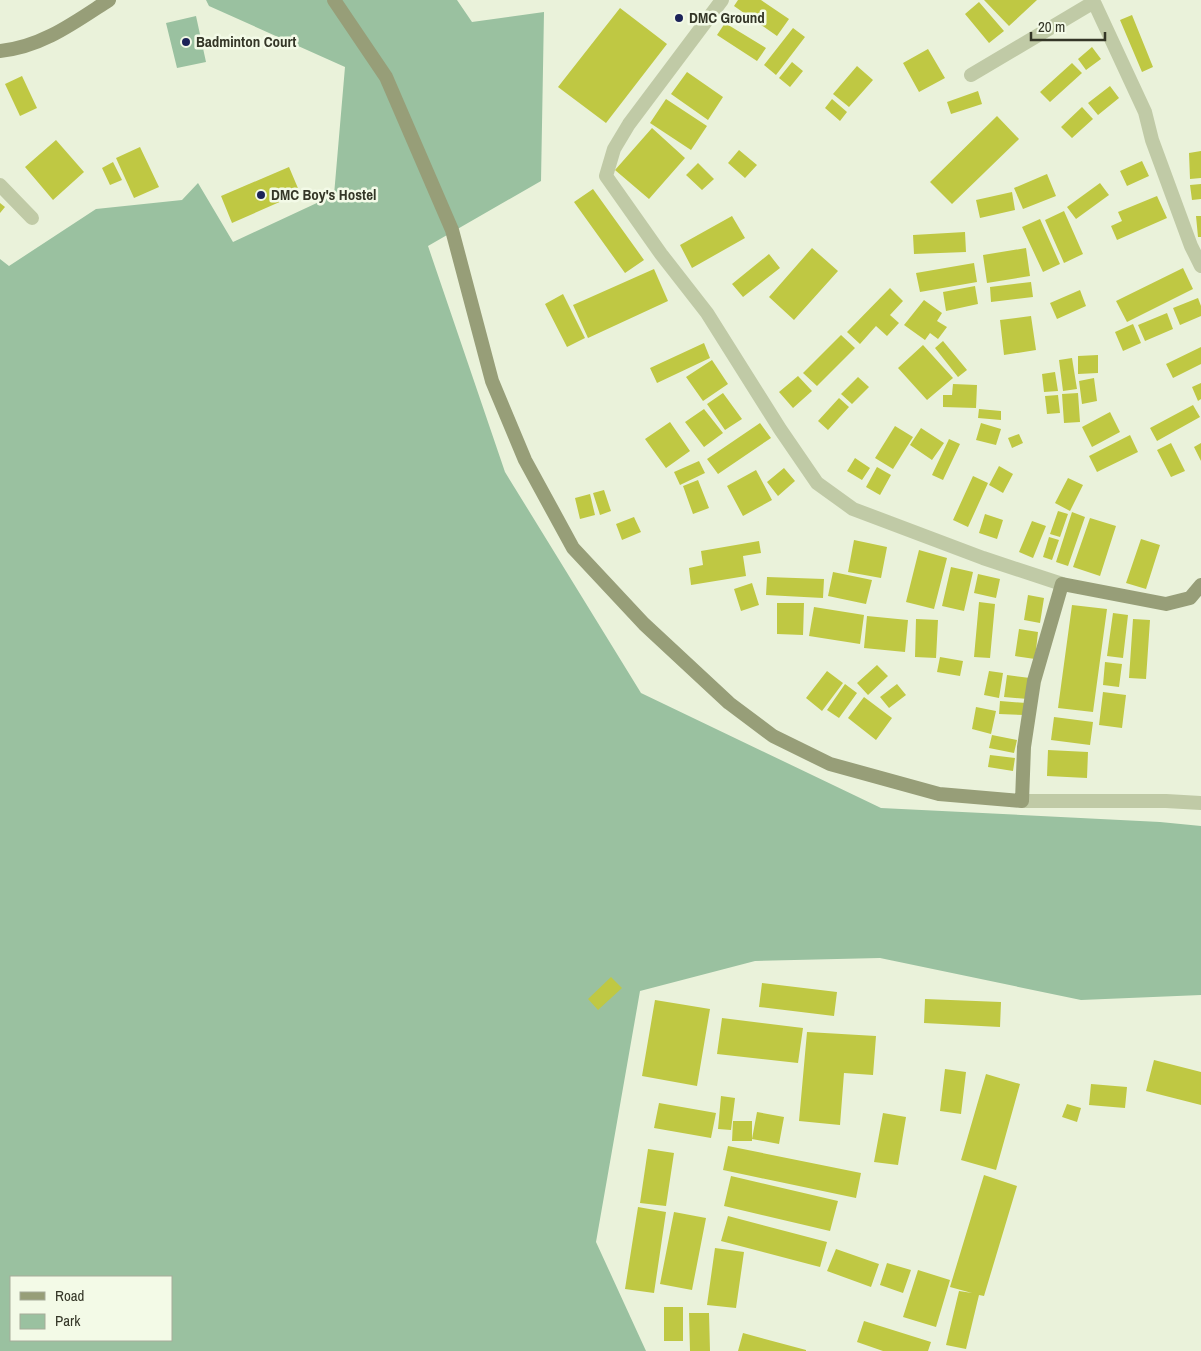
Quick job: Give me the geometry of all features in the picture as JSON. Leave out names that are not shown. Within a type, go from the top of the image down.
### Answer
[{"type":"main road","points":[[0,51],[18,49],[38,42],[109,0]]},
{"type":"main road","points":[[334,0],[386,78],[452,230],[492,381],[525,460],[573,548],[651,631],[729,703],[774,736],[830,764],[939,794],[1022,801],[1024,747],[1034,681],[1062,584],[1166,604],[1190,598],[1201,585]]},
{"type":"street","points":[[722,0],[629,124],[614,149],[606,176],[661,254],[707,313],[780,429],[817,483],[853,509],[983,558],[1062,584]]},
{"type":"street","points":[[970,75],[1094,1],[1145,112],[1152,140],[1191,246],[1201,266]]},
{"type":"street","points":[[0,185],[32,218]]},
{"type":"street","points":[[1022,801],[1166,801],[1201,803]]},
{"type":"green space","points":[[206,0],[457,0],[472,22],[544,12],[541,181],[428,246],[505,472],[641,693],[881,808],[1160,822],[1201,826],[1201,995],[1081,1000],[880,958],[755,961],[640,991],[596,1242],[646,1351],[0,1351],[0,259],[9,266],[96,209],[182,200],[198,183],[233,242],[334,195],[345,67],[209,6]]},
{"type":"green space","name":"Badminton Court","points":[[196,16],[206,62],[177,68],[166,23]]},
{"type":"building","points":[[738,0],[761,0],[789,19],[777,36],[734,6]]},
{"type":"building","points":[[984,0],[1037,0],[1009,26]]},
{"type":"building","points":[[979,2],[1004,31],[989,43],[965,14]]},
{"type":"building","points":[[620,8],[667,44],[606,123],[558,87]]},
{"type":"building","points":[[1132,15],[1153,67],[1142,72],[1120,20]]},
{"type":"building","points":[[725,23],[766,48],[757,61],[717,35]]},
{"type":"building","points":[[793,28],[805,37],[776,75],[764,65]]},
{"type":"building","points":[[1092,47],[1101,59],[1086,70],[1078,59]]},
{"type":"building","points":[[928,49],[945,78],[919,92],[903,63]]},
{"type":"building","points":[[792,62],[803,71],[790,87],[779,78]]},
{"type":"building","points":[[1072,63],[1082,73],[1050,102],[1040,92]]},
{"type":"building","points":[[857,66],[873,80],[849,107],[833,94]]},
{"type":"building","points":[[687,72],[723,97],[708,120],[671,94]]},
{"type":"building","points":[[22,76],[37,108],[20,116],[5,84]]},
{"type":"building","points":[[1110,86],[1119,98],[1098,115],[1088,103]]},
{"type":"building","points":[[978,91],[982,104],[951,114],[947,102]]},
{"type":"building","points":[[666,99],[707,126],[691,150],[650,123]]},
{"type":"building","points":[[832,99],[847,112],[840,121],[825,108]]},
{"type":"building","points":[[1082,107],[1093,119],[1072,138],[1061,127]]},
{"type":"building","points":[[997,116],[1019,139],[952,204],[930,182]]},
{"type":"building","points":[[652,128],[685,158],[649,199],[615,170]]},
{"type":"building","points":[[56,140],[84,172],[53,200],[25,167]]},
{"type":"building","points":[[140,147],[159,187],[134,198],[116,158]]},
{"type":"building","points":[[739,150],[757,165],[745,178],[728,163]]},
{"type":"building","points":[[1201,151],[1201,178],[1190,179],[1189,153]]},
{"type":"building","points":[[1142,161],[1149,176],[1127,186],[1120,171]]},
{"type":"building","points":[[113,162],[122,180],[110,185],[102,168]]},
{"type":"building","points":[[698,163],[714,179],[702,190],[686,175]]},
{"type":"building","name":"DMC Boy's Hostel","points":[[289,167],[300,193],[232,223],[221,196]]},
{"type":"building","points":[[1047,174],[1056,196],[1023,209],[1014,188]]},
{"type":"building","points":[[1100,183],[1109,195],[1076,219],[1067,207]]},
{"type":"building","points":[[1201,184],[1201,199],[1192,200],[1190,185]]},
{"type":"building","points":[[593,189],[644,260],[625,273],[574,202]]},
{"type":"building","points":[[1012,192],[1015,210],[980,218],[976,200]]},
{"type":"building","points":[[1157,196],[1167,218],[1117,240],[1111,226],[1122,221],[1118,212]]},
{"type":"building","points":[[0,203],[5,207],[0,213]]},
{"type":"building","points":[[1064,211],[1083,254],[1064,263],[1045,220]]},
{"type":"building","points":[[732,216],[745,238],[692,268],[680,245]]},
{"type":"building","points":[[1196,216],[1201,216],[1201,237],[1198,237]]},
{"type":"building","points":[[1040,219],[1060,264],[1043,272],[1022,227]]},
{"type":"building","points":[[965,232],[966,252],[914,254],[913,235]]},
{"type":"building","points":[[812,248],[838,271],[794,320],[769,297]]},
{"type":"building","points":[[1026,248],[1030,276],[987,283],[983,255]]},
{"type":"building","points":[[769,254],[780,268],[743,297],[732,284]]},
{"type":"building","points":[[974,263],[977,282],[920,292],[916,273]]},
{"type":"building","points":[[1183,268],[1193,289],[1127,322],[1116,301]]},
{"type":"building","points":[[654,269],[668,301],[588,338],[573,305]]},
{"type":"building","points":[[1031,282],[1033,297],[991,302],[990,287]]},
{"type":"building","points":[[975,286],[978,304],[946,311],[943,292]]},
{"type":"building","points":[[890,288],[903,301],[890,315],[899,323],[887,336],[876,326],[860,344],[847,332]]},
{"type":"building","points":[[1080,290],[1086,306],[1057,319],[1050,303]]},
{"type":"building","points":[[563,294],[585,338],[567,347],[545,304]]},
{"type":"building","points":[[1198,298],[1201,306],[1201,316],[1180,325],[1173,308]]},
{"type":"building","points":[[924,300],[942,313],[937,321],[947,327],[938,339],[930,333],[925,340],[904,325]]},
{"type":"building","points":[[1167,313],[1173,329],[1145,341],[1138,325]]},
{"type":"building","points":[[1031,316],[1036,350],[1004,355],[1000,320]]},
{"type":"building","points":[[1133,324],[1141,343],[1123,351],[1115,332]]},
{"type":"building","points":[[841,335],[855,348],[817,386],[803,373]]},
{"type":"building","points":[[943,341],[967,370],[958,377],[935,348]]},
{"type":"building","points":[[704,343],[710,358],[657,383],[650,368]]},
{"type":"building","points":[[923,345],[953,378],[927,400],[898,368]]},
{"type":"building","points":[[1201,347],[1201,364],[1173,378],[1166,364]]},
{"type":"building","points":[[1098,355],[1098,373],[1078,374],[1078,356]]},
{"type":"building","points":[[1072,358],[1077,389],[1063,391],[1059,360]]},
{"type":"building","points":[[712,360],[728,384],[703,401],[686,377]]},
{"type":"building","points":[[1055,372],[1058,391],[1044,392],[1042,374]]},
{"type":"building","points":[[798,376],[812,391],[793,408],[779,392]]},
{"type":"building","points":[[858,377],[869,387],[852,404],[841,394]]},
{"type":"building","points":[[1094,378],[1097,401],[1082,404],[1079,381]]},
{"type":"building","points":[[1201,383],[1201,399],[1198,401],[1192,387]]},
{"type":"building","points":[[953,384],[977,385],[976,408],[943,407],[943,395],[952,395]]},
{"type":"building","points":[[723,393],[742,419],[725,430],[707,404]]},
{"type":"building","points":[[1078,393],[1080,422],[1064,423],[1062,394]]},
{"type":"building","points":[[1058,395],[1060,413],[1047,414],[1045,396]]},
{"type":"building","points":[[839,398],[849,407],[828,430],[818,421]]},
{"type":"building","points":[[1193,405],[1200,417],[1157,441],[1150,428]]},
{"type":"building","points":[[704,409],[723,433],[704,447],[685,422]]},
{"type":"building","points":[[979,409],[1001,411],[1001,420],[978,418]]},
{"type":"building","points":[[1110,412],[1120,432],[1092,447],[1082,427]]},
{"type":"building","points":[[670,422],[690,451],[666,468],[645,439]]},
{"type":"building","points":[[760,423],[771,438],[718,474],[707,459]]},
{"type":"building","points":[[981,423],[1001,429],[996,445],[976,440]]},
{"type":"building","points":[[895,426],[913,437],[893,469],[875,458]]},
{"type":"building","points":[[921,428],[944,443],[932,460],[910,445]]},
{"type":"building","points":[[1019,434],[1023,443],[1012,448],[1008,438]]},
{"type":"building","points":[[1130,435],[1138,452],[1097,472],[1089,456]]},
{"type":"building","points":[[949,439],[960,444],[943,480],[932,475]]},
{"type":"building","points":[[1171,443],[1185,471],[1171,477],[1157,450]]},
{"type":"building","points":[[1201,443],[1201,461],[1194,447]]},
{"type":"building","points":[[855,458],[870,468],[862,480],[847,471]]},
{"type":"building","points":[[699,461],[705,473],[680,485],[674,472]]},
{"type":"building","points":[[999,466],[1013,474],[1003,493],[989,485]]},
{"type":"building","points":[[877,467],[891,475],[880,495],[866,487]]},
{"type":"building","points":[[784,468],[795,481],[778,496],[767,482]]},
{"type":"building","points":[[756,470],[772,500],[743,516],[727,486]]},
{"type":"building","points":[[973,476],[988,483],[968,527],[953,520]]},
{"type":"building","points":[[1068,478],[1083,485],[1070,511],[1055,503]]},
{"type":"building","points":[[698,480],[709,508],[693,514],[683,486]]},
{"type":"building","points":[[604,490],[611,511],[600,515],[593,493]]},
{"type":"building","points":[[590,494],[595,515],[580,519],[575,498]]},
{"type":"building","points":[[1058,511],[1068,514],[1060,537],[1050,534]]},
{"type":"building","points":[[1072,512],[1085,517],[1068,566],[1056,562]]},
{"type":"building","points":[[985,514],[1003,520],[997,539],[979,533]]},
{"type":"building","points":[[634,517],[641,532],[622,540],[616,524]]},
{"type":"building","points":[[1090,518],[1116,526],[1100,576],[1073,567]]},
{"type":"building","points":[[1032,521],[1046,526],[1033,558],[1019,552]]},
{"type":"building","points":[[1049,537],[1059,540],[1052,560],[1043,557]]},
{"type":"building","points":[[1141,539],[1160,545],[1146,589],[1126,583]]},
{"type":"building","points":[[854,540],[887,547],[881,578],[848,572]]},
{"type":"building","points":[[759,541],[761,553],[743,556],[746,576],[691,585],[689,568],[703,565],[701,551]]},
{"type":"building","points":[[919,550],[947,558],[934,609],[906,602]]},
{"type":"building","points":[[951,567],[973,572],[964,611],[942,606]]},
{"type":"building","points":[[833,572],[872,580],[866,604],[828,596]]},
{"type":"building","points":[[978,574],[1000,579],[996,598],[974,593]]},
{"type":"building","points":[[767,577],[824,579],[823,598],[766,595]]},
{"type":"building","points":[[752,583],[759,605],[741,611],[734,589]]},
{"type":"building","points":[[1028,595],[1044,598],[1040,623],[1024,620]]},
{"type":"building","points":[[979,602],[995,604],[990,658],[974,657]]},
{"type":"building","points":[[777,603],[804,603],[803,635],[777,634]]},
{"type":"building","points":[[1072,605],[1107,609],[1093,712],[1058,708]]},
{"type":"building","points":[[814,607],[864,615],[860,644],[809,636]]},
{"type":"building","points":[[1113,613],[1128,615],[1123,658],[1107,656]]},
{"type":"building","points":[[867,616],[908,620],[905,652],[864,648]]},
{"type":"building","points":[[916,619],[938,620],[936,658],[915,657]]},
{"type":"building","points":[[1133,619],[1150,620],[1146,679],[1129,678]]},
{"type":"building","points":[[1019,629],[1038,632],[1035,659],[1015,656]]},
{"type":"building","points":[[940,657],[963,661],[960,676],[937,672]]},
{"type":"building","points":[[1105,662],[1122,664],[1119,687],[1103,685]]},
{"type":"building","points":[[877,665],[888,676],[868,695],[857,683]]},
{"type":"building","points":[[827,671],[843,683],[822,711],[806,698]]},
{"type":"building","points":[[989,671],[1003,673],[999,698],[984,695]]},
{"type":"building","points":[[1007,675],[1030,678],[1028,699],[1004,697]]},
{"type":"building","points":[[845,684],[857,693],[839,718],[827,710]]},
{"type":"building","points":[[897,684],[906,695],[889,708],[880,697]]},
{"type":"building","points":[[1103,692],[1126,695],[1122,728],[1099,725]]},
{"type":"building","points":[[864,697],[892,718],[876,740],[848,718]]},
{"type":"building","points":[[1000,701],[1026,703],[1025,715],[999,714]]},
{"type":"building","points":[[976,707],[996,711],[991,734],[972,729]]},
{"type":"building","points":[[1054,717],[1093,722],[1090,745],[1051,740]]},
{"type":"building","points":[[992,735],[1017,740],[1014,753],[989,748]]},
{"type":"building","points":[[1048,750],[1088,752],[1087,778],[1047,776]]},
{"type":"building","points":[[990,755],[1015,758],[1013,771],[988,767]]},
{"type":"building","points":[[611,977],[622,988],[598,1010],[588,999]]},
{"type":"building","points":[[762,983],[837,992],[834,1016],[759,1007]]},
{"type":"building","points":[[925,999],[1001,1002],[1000,1027],[924,1023]]},
{"type":"building","points":[[655,1000],[710,1009],[697,1086],[642,1076]]},
{"type":"building","points":[[722,1018],[803,1028],[798,1063],[717,1054]]},
{"type":"building","points":[[807,1032],[876,1036],[873,1075],[844,1073],[840,1125],[799,1121]]},
{"type":"building","points":[[1154,1060],[1201,1072],[1201,1105],[1146,1091]]},
{"type":"building","points":[[945,1069],[966,1072],[961,1114],[940,1111]]},
{"type":"building","points":[[986,1074],[1020,1084],[996,1170],[961,1160]]},
{"type":"building","points":[[1091,1084],[1127,1087],[1125,1108],[1089,1105]]},
{"type":"building","points":[[721,1096],[735,1098],[731,1130],[718,1129]]},
{"type":"building","points":[[659,1103],[716,1113],[711,1138],[654,1128]]},
{"type":"building","points":[[1067,1104],[1081,1108],[1077,1122],[1062,1117]]},
{"type":"building","points":[[757,1112],[784,1117],[779,1144],[752,1139]]},
{"type":"building","points":[[883,1113],[906,1117],[898,1165],[874,1162]]},
{"type":"building","points":[[733,1121],[752,1121],[752,1141],[732,1141]]},
{"type":"building","points":[[728,1146],[861,1173],[856,1198],[723,1170]]},
{"type":"building","points":[[648,1149],[674,1153],[666,1206],[640,1203]]},
{"type":"building","points":[[984,1175],[1017,1186],[984,1296],[979,1295],[966,1349],[946,1345],[959,1291],[972,1293],[950,1287]]},
{"type":"building","points":[[731,1176],[838,1201],[830,1231],[724,1206]]},
{"type":"building","points":[[638,1207],[666,1212],[654,1293],[625,1289]]},
{"type":"building","points":[[674,1212],[706,1218],[692,1290],[660,1284]]},
{"type":"building","points":[[728,1216],[827,1242],[820,1267],[721,1241]]},
{"type":"building","points":[[715,1248],[744,1252],[736,1308],[707,1305]]},
{"type":"building","points":[[836,1249],[879,1264],[871,1287],[827,1271]]},
{"type":"building","points":[[887,1263],[911,1270],[903,1293],[880,1285]]},
{"type":"building","points":[[918,1270],[950,1280],[936,1327],[903,1317]]},
{"type":"building","points":[[664,1307],[683,1307],[683,1341],[664,1341]]},
{"type":"building","points":[[689,1313],[709,1313],[710,1351],[690,1351]]},
{"type":"building","points":[[864,1321],[931,1342],[928,1351],[883,1351],[857,1342]]},
{"type":"building","points":[[743,1333],[806,1350],[806,1351],[738,1351]]},
{"type":"place","name":"DMC Ground","points":[[679,18]]},
{"type":"place","name":"Badminton Court","points":[[186,42]]},
{"type":"place","name":"DMC Boy's Hostel","points":[[261,195]]}]
